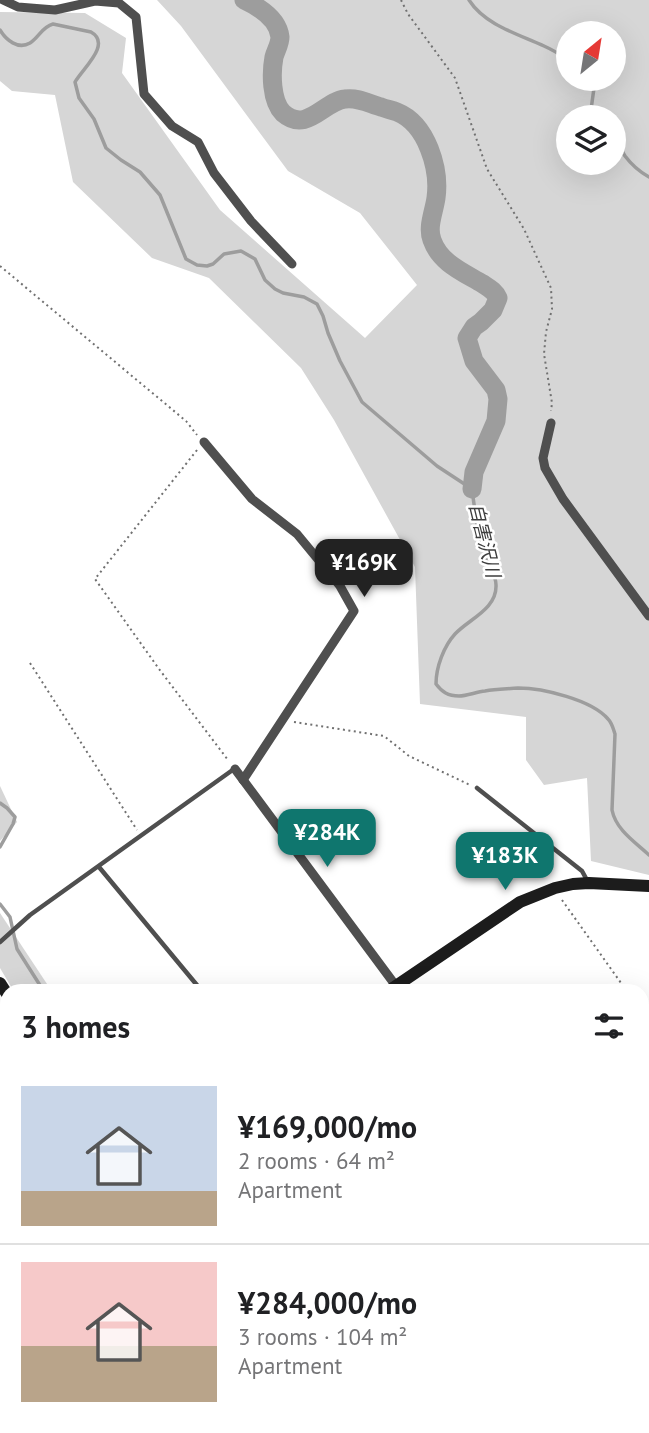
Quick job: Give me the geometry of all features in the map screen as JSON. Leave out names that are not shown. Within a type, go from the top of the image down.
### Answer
[{"type":"street","points":[[3,0],[18,7],[55,10],[95,1],[119,3],[136,17],[144,94],[172,126],[198,142],[214,173],[251,221],[292,264]]},
{"type":"street","points":[[551,423],[543,458],[545,468],[563,499],[649,616]]},
{"type":"street","points":[[204,442],[252,499],[297,534],[340,586],[354,611],[243,780]]},
{"type":"street","points":[[235,769],[390,984]]},
{"type":"street","points":[[399,984],[520,902],[555,888],[589,883],[649,886]]},
{"type":"lane","points":[[0,942],[30,915],[235,769]]},
{"type":"lane","points":[[477,788],[582,871],[589,883]]},
{"type":"lane","points":[[99,867],[196,984]]},
{"type":"path","points":[[401,0],[408,14],[456,78],[487,169],[524,229],[551,288],[552,309],[544,354],[552,403],[551,423]]},
{"type":"path","points":[[0,266],[186,421],[204,442],[94,579],[235,769]]},
{"type":"path","points":[[30,663],[142,836]]},
{"type":"path","points":[[283,720],[384,736],[409,756],[477,788]]},
{"type":"path","points":[[555,888],[622,984]]},
{"type":"shaded area","points":[[157,0],[649,0],[649,875],[591,861],[587,778],[544,785],[526,760],[526,717],[420,704],[415,567],[334,420],[301,368],[209,278],[152,258],[73,182],[55,95],[12,91],[0,81],[0,12],[85,13],[126,38],[122,73],[220,210],[365,338],[417,285],[360,213],[288,171],[181,26]]},
{"type":"shaded area","points":[[0,786],[17,822],[0,841]]},
{"type":"shaded area","points":[[0,913],[47,984],[9,984],[0,968]]},
{"type":"waterway","name":"自害沢川","points":[[244,0],[267,14],[276,25],[280,40],[274,57],[272,79],[276,101],[283,113],[292,119],[300,120],[315,115],[337,101],[359,100],[397,112],[416,126],[424,137],[433,161],[437,186],[431,219],[432,240],[446,261],[490,288],[498,298],[493,310],[474,327],[467,338],[474,361],[496,390],[498,399],[496,421],[474,472],[472,489]]},
{"type":"waterway","points":[[469,0],[493,22],[556,53]]},
{"type":"waterway","points":[[0,30],[17,45],[30,43],[46,27],[53,24],[91,32],[97,37],[94,56],[75,82],[79,98],[94,119],[106,148],[140,172],[160,195],[186,259],[197,265],[207,266],[224,254],[241,251],[255,259],[265,280],[275,289],[304,297],[317,304],[340,361],[362,402],[437,466],[472,489],[481,542],[495,578],[495,593],[487,607],[451,639],[439,664],[436,684],[446,693],[455,696],[489,690],[540,690],[566,696],[601,712],[610,722],[615,734],[614,817],[627,835],[649,855]]},
{"type":"waterway","points":[[592,105],[594,91]]},
{"type":"waterway","points":[[626,157],[649,177]]},
{"type":"waterway","points":[[0,803],[15,817],[0,847]]},
{"type":"waterway","points":[[0,904],[10,917],[17,949],[39,984]]}]
